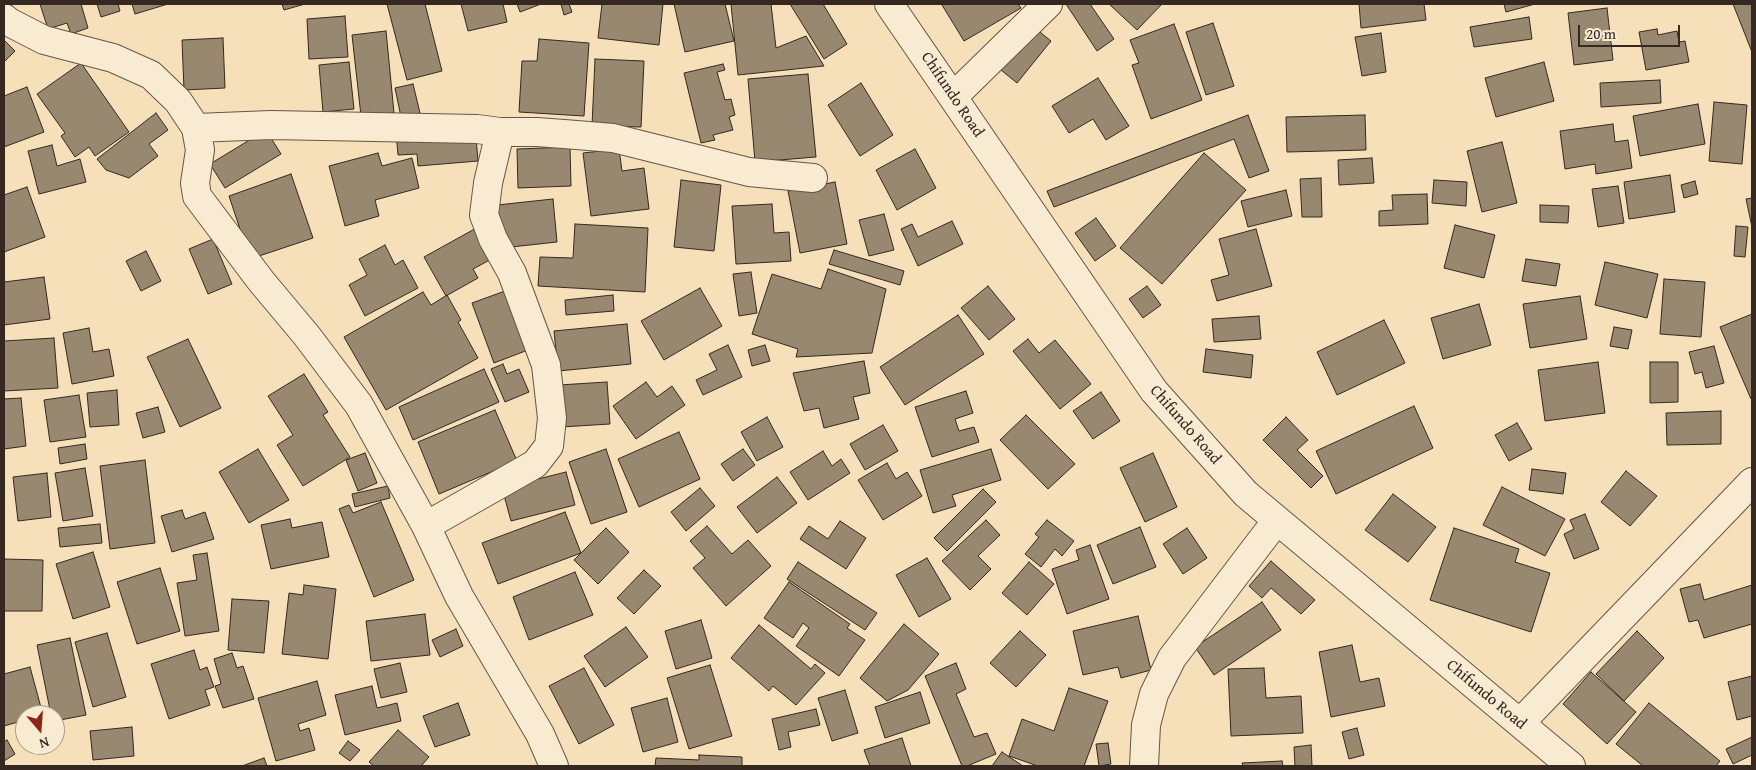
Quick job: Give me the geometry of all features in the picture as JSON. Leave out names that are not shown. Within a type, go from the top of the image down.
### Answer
[{"type":"street","name":"Chifundo Road","points":[[889,4],[1154,391],[1246,494],[1570,766]]},
{"type":"street","points":[[953,97],[1048,4]]},
{"type":"street","points":[[4,18],[44,40],[113,58],[151,75],[178,101],[196,128],[200,150],[195,183],[197,196],[359,405],[426,526],[459,596],[540,734],[554,766]]},
{"type":"street","points":[[196,128],[271,125],[477,129],[613,138],[749,172],[813,178]]},
{"type":"street","points":[[426,526],[535,464],[549,446],[552,418],[546,365],[512,273],[492,239],[484,215],[488,182],[500,132]]},
{"type":"street","points":[[1520,723],[1752,482]]},
{"type":"street","points":[[1144,766],[1146,725],[1154,694],[1172,658],[1277,520]]},
{"type":"building","points":[[40,4],[81,4],[88,28],[71,34],[67,23],[48,29]]},
{"type":"building","points":[[97,4],[118,4],[120,11],[101,17]]},
{"type":"building","points":[[132,4],[168,4],[135,14]]},
{"type":"building","points":[[282,4],[305,4],[284,10]]},
{"type":"building","points":[[387,4],[425,4],[442,71],[407,80]]},
{"type":"building","points":[[461,4],[503,4],[507,22],[468,31]]},
{"type":"building","points":[[517,4],[541,4],[520,12]]},
{"type":"building","points":[[561,4],[569,4],[572,12],[564,15]]},
{"type":"building","points":[[602,4],[663,4],[659,45],[598,38]]},
{"type":"building","points":[[674,4],[725,4],[734,41],[685,52]]},
{"type":"building","points":[[731,4],[771,4],[776,48],[806,36],[824,66],[738,75]]},
{"type":"building","points":[[790,4],[823,4],[847,44],[824,59]]},
{"type":"building","points":[[943,4],[1018,4],[1021,8],[964,41]]},
{"type":"building","points":[[1066,4],[1090,4],[1114,39],[1097,51]]},
{"type":"building","points":[[1109,4],[1162,4],[1137,30]]},
{"type":"building","points":[[1359,4],[1424,4],[1426,20],[1361,28]]},
{"type":"building","points":[[1504,4],[1535,4],[1506,12]]},
{"type":"building","points":[[1733,4],[1752,4],[1752,52]]},
{"type":"building","points":[[1607,8],[1613,60],[1574,65],[1568,13]]},
{"type":"building","points":[[345,16],[348,57],[309,59],[307,19]]},
{"type":"building","points":[[1529,17],[1532,39],[1474,47],[1470,27]]},
{"type":"building","points":[[1213,23],[1234,86],[1206,95],[1186,32]]},
{"type":"building","points":[[1174,24],[1202,100],[1151,119],[1132,65],[1139,63],[1130,40]]},
{"type":"building","points":[[1035,28],[1051,41],[1017,83],[1001,70]]},
{"type":"building","points":[[1657,29],[1658,35],[1677,31],[1679,42],[1685,41],[1689,62],[1646,70],[1639,32]]},
{"type":"building","points":[[386,31],[394,113],[361,116],[352,35]]},
{"type":"building","points":[[1381,33],[1386,72],[1362,76],[1355,37]]},
{"type":"building","points":[[223,38],[225,88],[184,90],[182,40]]},
{"type":"building","points":[[539,39],[589,43],[584,116],[519,112],[522,61],[537,61]]},
{"type":"building","points":[[4,40],[15,51],[4,62]]},
{"type":"building","points":[[595,59],[644,61],[641,127],[592,126]]},
{"type":"building","points":[[349,62],[354,109],[323,112],[319,65]]},
{"type":"building","points":[[1544,62],[1554,101],[1496,117],[1485,78]]},
{"type":"building","points":[[81,63],[129,132],[95,156],[89,147],[75,157],[61,136],[65,133],[37,94]]},
{"type":"building","points":[[723,64],[725,70],[717,72],[725,100],[731,99],[735,115],[729,117],[733,130],[713,135],[715,140],[701,143],[684,73]]},
{"type":"building","points":[[808,74],[816,157],[755,162],[748,79]]},
{"type":"building","points":[[1098,78],[1129,126],[1106,140],[1093,119],[1069,133],[1052,106]]},
{"type":"building","points":[[1660,80],[1661,103],[1601,107],[1600,83]]},
{"type":"building","points":[[861,83],[893,135],[860,156],[828,105]]},
{"type":"building","points":[[413,84],[420,113],[401,117],[395,88]]},
{"type":"building","points":[[27,87],[44,132],[4,147],[4,96]]},
{"type":"building","points":[[1714,102],[1747,105],[1742,164],[1709,161]]},
{"type":"building","points":[[1698,104],[1705,144],[1640,156],[1633,116]]},
{"type":"building","points":[[156,113],[168,130],[149,144],[158,156],[129,178],[106,170],[97,159]]},
{"type":"building","points":[[1248,115],[1269,171],[1249,178],[1234,139],[1054,207],[1047,191]]},
{"type":"building","points":[[1365,115],[1366,150],[1287,152],[1286,117]]},
{"type":"building","points":[[1613,124],[1615,142],[1628,140],[1632,168],[1596,174],[1595,164],[1565,169],[1560,131]]},
{"type":"building","points":[[266,130],[281,154],[225,188],[210,164]]},
{"type":"building","points":[[418,130],[419,142],[476,137],[478,161],[418,166],[417,154],[398,155],[396,132]]},
{"type":"building","points":[[1502,142],[1517,203],[1482,212],[1467,151]]},
{"type":"building","points":[[52,145],[57,166],[80,159],[86,182],[39,194],[28,151]]},
{"type":"building","points":[[570,147],[571,186],[518,188],[517,149]]},
{"type":"building","points":[[619,149],[622,171],[644,168],[649,209],[591,216],[583,153]]},
{"type":"building","points":[[915,149],[936,188],[897,210],[876,170]]},
{"type":"building","points":[[378,153],[382,166],[412,158],[419,188],[375,200],[379,216],[345,226],[329,166]]},
{"type":"building","points":[[1204,153],[1246,190],[1162,284],[1120,248]]},
{"type":"building","points":[[1372,158],[1374,183],[1339,185],[1338,160]]},
{"type":"building","points":[[291,174],[313,238],[250,259],[229,196]]},
{"type":"building","points":[[1670,175],[1675,212],[1629,219],[1624,182]]},
{"type":"building","points":[[1321,178],[1322,217],[1302,217],[1300,179]]},
{"type":"building","points":[[681,180],[721,185],[714,251],[674,247]]},
{"type":"building","points":[[1434,180],[1467,182],[1466,206],[1432,203]]},
{"type":"building","points":[[1695,181],[1698,194],[1684,198],[1681,185]]},
{"type":"building","points":[[835,182],[847,244],[800,253],[788,191]]},
{"type":"building","points":[[1618,186],[1624,223],[1598,227],[1592,189]]},
{"type":"building","points":[[27,187],[45,237],[4,252],[4,195]]},
{"type":"building","points":[[1286,190],[1292,216],[1248,227],[1241,201]]},
{"type":"building","points":[[1427,194],[1428,224],[1379,226],[1379,211],[1393,210],[1392,195]]},
{"type":"building","points":[[1752,198],[1752,227],[1746,199]]},
{"type":"building","points":[[553,199],[557,242],[502,248],[497,205]]},
{"type":"building","points":[[772,204],[774,233],[789,232],[791,261],[736,264],[732,206]]},
{"type":"building","points":[[1540,205],[1569,206],[1568,223],[1540,222]]},
{"type":"building","points":[[884,214],[894,250],[869,256],[859,220]]},
{"type":"building","points":[[1096,218],[1116,246],[1095,261],[1075,233]]},
{"type":"building","points":[[952,221],[963,244],[918,266],[901,229],[912,224],[918,237]]},
{"type":"building","points":[[575,224],[648,228],[645,292],[538,286],[540,257],[573,258]]},
{"type":"building","points":[[1455,225],[1495,235],[1484,278],[1444,268]]},
{"type":"building","points":[[480,226],[497,256],[473,269],[478,278],[446,296],[424,257]]},
{"type":"building","points":[[1736,226],[1748,227],[1745,257],[1734,256]]},
{"type":"building","points":[[1256,229],[1272,286],[1217,301],[1211,280],[1229,275],[1219,239]]},
{"type":"building","points":[[213,239],[232,284],[208,294],[189,249]]},
{"type":"building","points":[[385,245],[395,265],[403,260],[418,288],[365,316],[349,285],[367,275],[359,259]]},
{"type":"building","points":[[834,250],[904,271],[900,285],[829,264]]},
{"type":"building","points":[[146,251],[161,281],[141,291],[126,261]]},
{"type":"building","points":[[1526,259],[1560,264],[1556,286],[1522,281]]},
{"type":"building","points":[[1605,262],[1658,274],[1647,318],[1595,305]]},
{"type":"building","points":[[828,269],[886,289],[872,353],[796,357],[798,349],[752,334],[772,274],[821,289]]},
{"type":"building","points":[[751,272],[757,313],[739,316],[733,274]]},
{"type":"building","points":[[44,277],[50,319],[4,325],[4,282]]},
{"type":"building","points":[[1664,279],[1705,282],[1701,337],[1660,334]]},
{"type":"building","points":[[988,286],[1015,319],[989,340],[961,308]]},
{"type":"building","points":[[1147,286],[1161,305],[1143,318],[1129,299]]},
{"type":"building","points":[[700,288],[722,326],[664,360],[641,321]]},
{"type":"building","points":[[505,291],[528,350],[494,363],[472,303]]},
{"type":"building","points":[[423,292],[431,305],[447,295],[461,320],[458,322],[478,358],[386,410],[344,337]]},
{"type":"building","points":[[613,295],[614,311],[566,315],[565,300]]},
{"type":"building","points":[[1580,296],[1587,339],[1530,348],[1523,304]]},
{"type":"building","points":[[1479,304],[1491,345],[1443,359],[1431,318]]},
{"type":"building","points":[[1752,314],[1752,399],[1751,399],[1720,327]]},
{"type":"building","points":[[958,315],[984,354],[905,405],[880,367]]},
{"type":"building","points":[[1259,316],[1261,339],[1214,342],[1212,319]]},
{"type":"building","points":[[1384,320],[1405,363],[1337,395],[1317,352]]},
{"type":"building","points":[[627,324],[631,364],[558,371],[554,331]]},
{"type":"building","points":[[1614,327],[1632,330],[1628,349],[1610,346]]},
{"type":"building","points":[[89,328],[93,352],[109,349],[114,376],[72,384],[63,333]]},
{"type":"building","points":[[54,338],[58,388],[4,391],[4,341]]},
{"type":"building","points":[[188,339],[221,408],[180,427],[147,357]]},
{"type":"building","points":[[1028,339],[1039,353],[1055,340],[1091,384],[1060,409],[1013,351]]},
{"type":"building","points":[[728,345],[742,377],[703,395],[696,380],[717,370],[709,354]]},
{"type":"building","points":[[765,345],[770,361],[752,366],[748,350]]},
{"type":"building","points":[[1714,346],[1724,383],[1706,388],[1702,372],[1695,374],[1689,352]]},
{"type":"building","points":[[1206,349],[1253,355],[1251,378],[1203,372]]},
{"type":"building","points":[[864,361],[870,393],[853,397],[859,419],[824,428],[819,408],[804,411],[793,373]]},
{"type":"building","points":[[1598,362],[1605,413],[1545,421],[1538,370]]},
{"type":"building","points":[[1650,362],[1678,362],[1678,402],[1650,403]]},
{"type":"building","points":[[503,364],[507,374],[519,369],[529,392],[505,402],[491,369]]},
{"type":"building","points":[[484,369],[499,402],[413,440],[399,407]]},
{"type":"building","points":[[304,374],[328,412],[323,415],[350,457],[303,486],[277,445],[293,435],[268,396]]},
{"type":"building","points":[[607,382],[610,424],[561,427],[559,385]]},
{"type":"building","points":[[646,382],[657,397],[672,386],[685,405],[636,439],[613,406]]},
{"type":"building","points":[[117,390],[119,425],[90,427],[87,393]]},
{"type":"building","points":[[966,391],[973,413],[955,419],[959,431],[974,427],[979,442],[932,457],[915,407]]},
{"type":"building","points":[[1101,392],[1120,421],[1093,439],[1073,411]]},
{"type":"building","points":[[79,395],[86,437],[50,442],[44,400]]},
{"type":"building","points":[[21,398],[26,446],[4,449],[4,399]]},
{"type":"building","points":[[1414,406],[1433,448],[1336,494],[1316,451]]},
{"type":"building","points":[[158,407],[165,432],[143,438],[136,413]]},
{"type":"building","points":[[495,410],[517,461],[439,494],[418,442]]},
{"type":"building","points":[[1721,411],[1721,444],[1667,445],[1666,413]]},
{"type":"building","points":[[1026,415],[1075,464],[1048,489],[1000,440]]},
{"type":"building","points":[[767,417],[783,447],[757,461],[741,432]]},
{"type":"building","points":[[1286,417],[1308,440],[1297,450],[1323,476],[1311,488],[1263,440]]},
{"type":"building","points":[[1517,423],[1532,449],[1509,461],[1495,435]]},
{"type":"building","points":[[883,425],[898,451],[865,470],[850,444]]},
{"type":"building","points":[[679,432],[700,479],[639,507],[618,459]]},
{"type":"building","points":[[85,444],[87,459],[60,464],[58,448]]},
{"type":"building","points":[[258,449],[289,500],[249,523],[219,472]]},
{"type":"building","points":[[606,449],[627,512],[591,524],[569,462]]},
{"type":"building","points":[[743,449],[755,465],[733,481],[721,464]]},
{"type":"building","points":[[991,449],[1001,480],[952,495],[956,506],[933,513],[920,470]]},
{"type":"building","points":[[823,451],[832,466],[841,459],[850,473],[808,500],[790,472]]},
{"type":"building","points":[[365,453],[377,483],[358,491],[346,460]]},
{"type":"building","points":[[1153,453],[1177,507],[1145,522],[1120,468]]},
{"type":"building","points":[[145,460],[155,543],[110,549],[100,466]]},
{"type":"building","points":[[887,463],[896,479],[907,472],[922,496],[883,520],[858,480]]},
{"type":"building","points":[[85,468],[93,516],[63,521],[55,473]]},
{"type":"building","points":[[1532,469],[1566,473],[1563,494],[1529,490]]},
{"type":"building","points":[[1626,471],[1657,496],[1630,526],[1601,502]]},
{"type":"building","points":[[566,472],[575,505],[511,521],[502,488]]},
{"type":"building","points":[[47,473],[51,517],[18,521],[13,477]]},
{"type":"building","points":[[777,477],[797,503],[757,533],[737,507]]},
{"type":"building","points":[[388,486],[390,498],[355,507],[352,494]]},
{"type":"building","points":[[1502,487],[1565,519],[1545,556],[1483,525]]},
{"type":"building","points":[[700,488],[715,506],[686,531],[671,512]]},
{"type":"building","points":[[983,489],[996,502],[947,551],[934,538]]},
{"type":"building","points":[[1393,494],[1436,527],[1408,562],[1365,530]]},
{"type":"building","points":[[381,502],[414,580],[374,597],[339,509],[349,505],[353,513]]},
{"type":"building","points":[[182,510],[185,519],[205,512],[214,539],[172,552],[161,516]]},
{"type":"building","points":[[565,512],[581,553],[498,584],[482,543]]},
{"type":"building","points":[[1585,514],[1599,549],[1574,559],[1564,534],[1574,529],[1570,520]]},
{"type":"building","points":[[290,519],[292,528],[322,522],[329,557],[271,569],[261,525]]},
{"type":"building","points":[[986,520],[1000,535],[978,556],[991,569],[970,590],[942,561]]},
{"type":"building","points":[[1047,520],[1074,541],[1062,556],[1055,549],[1041,567],[1025,554],[1039,537],[1035,534]]},
{"type":"building","points":[[840,521],[866,538],[846,569],[800,539],[809,526],[828,539]]},
{"type":"building","points":[[100,524],[102,543],[60,547],[58,528]]},
{"type":"building","points":[[707,526],[732,554],[748,540],[771,566],[726,606],[693,568],[705,558],[690,541]]},
{"type":"building","points":[[1140,527],[1156,567],[1113,584],[1097,545]]},
{"type":"building","points":[[606,528],[629,552],[598,584],[574,560]]},
{"type":"building","points":[[1187,528],[1207,558],[1183,574],[1163,544]]},
{"type":"building","points":[[1454,528],[1519,549],[1515,562],[1550,573],[1531,632],[1430,600]]},
{"type":"building","points":[[1090,545],[1109,599],[1067,614],[1052,569],[1079,560],[1076,550]]},
{"type":"building","points":[[93,552],[110,607],[73,619],[56,564]]},
{"type":"building","points":[[207,553],[219,631],[185,636],[177,583],[197,580],[193,555]]},
{"type":"building","points":[[927,558],[951,599],[919,617],[896,575]]},
{"type":"building","points":[[4,559],[43,560],[42,611],[4,611]]},
{"type":"building","points":[[1271,561],[1315,600],[1301,614],[1271,588],[1262,598],[1249,586]]},
{"type":"building","points":[[798,562],[877,613],[865,630],[787,579]]},
{"type":"building","points":[[1029,562],[1054,584],[1027,615],[1002,593]]},
{"type":"building","points":[[160,568],[180,631],[137,644],[117,582]]},
{"type":"building","points":[[644,570],[661,586],[634,614],[617,598]]},
{"type":"building","points":[[575,572],[593,615],[529,640],[513,597]]},
{"type":"building","points":[[789,582],[850,624],[847,628],[865,640],[839,676],[796,646],[809,628],[803,623],[793,638],[764,618]]},
{"type":"building","points":[[1700,584],[1704,600],[1752,585],[1752,624],[1704,638],[1698,620],[1689,622],[1680,589]]},
{"type":"building","points":[[304,585],[336,589],[328,659],[282,654],[289,593],[303,595]]},
{"type":"building","points":[[232,599],[269,601],[264,653],[228,650]]},
{"type":"building","points":[[1262,602],[1281,630],[1214,675],[1195,647]]},
{"type":"building","points":[[425,614],[430,655],[371,661],[366,621]]},
{"type":"building","points":[[1138,616],[1151,670],[1121,678],[1118,667],[1083,675],[1073,631]]},
{"type":"building","points":[[701,620],[712,658],[676,669],[665,631]]},
{"type":"building","points":[[904,624],[939,654],[908,690],[887,701],[860,678]]},
{"type":"building","points":[[759,625],[811,669],[815,664],[825,673],[796,705],[773,686],[769,691],[731,658]]},
{"type":"building","points":[[626,627],[648,657],[605,687],[584,656]]},
{"type":"building","points":[[456,629],[463,646],[440,657],[432,640]]},
{"type":"building","points":[[1020,631],[1046,655],[1016,687],[990,663]]},
{"type":"building","points":[[1637,631],[1664,658],[1624,701],[1596,674]]},
{"type":"building","points":[[107,633],[126,697],[93,707],[75,642]]},
{"type":"building","points":[[70,638],[86,715],[65,719],[65,705],[49,705],[37,645]]},
{"type":"building","points":[[1352,645],[1360,682],[1379,678],[1385,706],[1331,717],[1319,652]]},
{"type":"building","points":[[194,650],[200,670],[207,667],[214,687],[205,690],[210,705],[169,719],[151,664]]},
{"type":"building","points":[[232,653],[237,668],[243,666],[254,699],[223,708],[215,686],[221,684],[214,659]]},
{"type":"building","points":[[400,663],[407,692],[381,698],[374,669]]},
{"type":"building","points":[[956,663],[966,689],[956,694],[974,737],[987,733],[996,754],[967,766],[962,766],[925,676]]},
{"type":"building","points":[[710,665],[732,736],[689,749],[667,678]]},
{"type":"building","points":[[30,667],[40,705],[15,705],[15,723],[4,726],[4,674]]},
{"type":"building","points":[[584,668],[614,725],[579,744],[549,686]]},
{"type":"building","points":[[1264,668],[1266,698],[1301,696],[1303,733],[1231,736],[1228,669]]},
{"type":"building","points":[[1591,672],[1636,712],[1607,744],[1563,704]]},
{"type":"building","points":[[1752,676],[1752,716],[1737,720],[1728,682]]},
{"type":"building","points":[[317,681],[326,715],[298,724],[300,731],[309,728],[315,750],[276,761],[258,698]]},
{"type":"building","points":[[372,686],[377,708],[397,703],[401,721],[345,735],[335,695]]},
{"type":"building","points":[[1069,688],[1108,701],[1084,766],[1038,766],[1009,756],[1022,719],[1054,731]]},
{"type":"building","points":[[845,690],[858,733],[832,741],[818,698]]},
{"type":"building","points":[[920,692],[930,723],[885,738],[875,707]]},
{"type":"building","points":[[667,698],[678,742],[643,752],[631,708]]},
{"type":"building","points":[[458,703],[470,735],[435,747],[423,716]]},
{"type":"building","points":[[1649,703],[1720,761],[1716,766],[1643,766],[1616,744]]},
{"type":"building","points":[[816,709],[820,725],[788,732],[791,747],[779,750],[772,719]]},
{"type":"building","points":[[132,727],[134,756],[93,760],[90,731]]},
{"type":"building","points":[[1357,728],[1364,755],[1349,759],[1342,732]]},
{"type":"building","points":[[398,730],[429,757],[421,766],[374,766],[369,762]]},
{"type":"building","points":[[1752,737],[1752,755],[1733,764],[1726,749]]},
{"type":"building","points":[[902,738],[911,766],[870,766],[864,750]]},
{"type":"building","points":[[7,740],[15,754],[4,761],[4,742]]},
{"type":"building","points":[[348,741],[360,750],[350,761],[339,753]]},
{"type":"building","points":[[1108,743],[1111,764],[1099,766],[1096,744]]},
{"type":"building","points":[[1311,745],[1312,766],[1295,766],[1294,747]]},
{"type":"building","points":[[1002,752],[1023,766],[992,766]]},
{"type":"building","points":[[699,755],[742,757],[742,766],[655,766],[656,758],[699,760]]},
{"type":"building","points":[[264,758],[267,766],[242,766]]},
{"type":"building","points":[[1282,761],[1283,766],[1243,766],[1242,763]]}]
